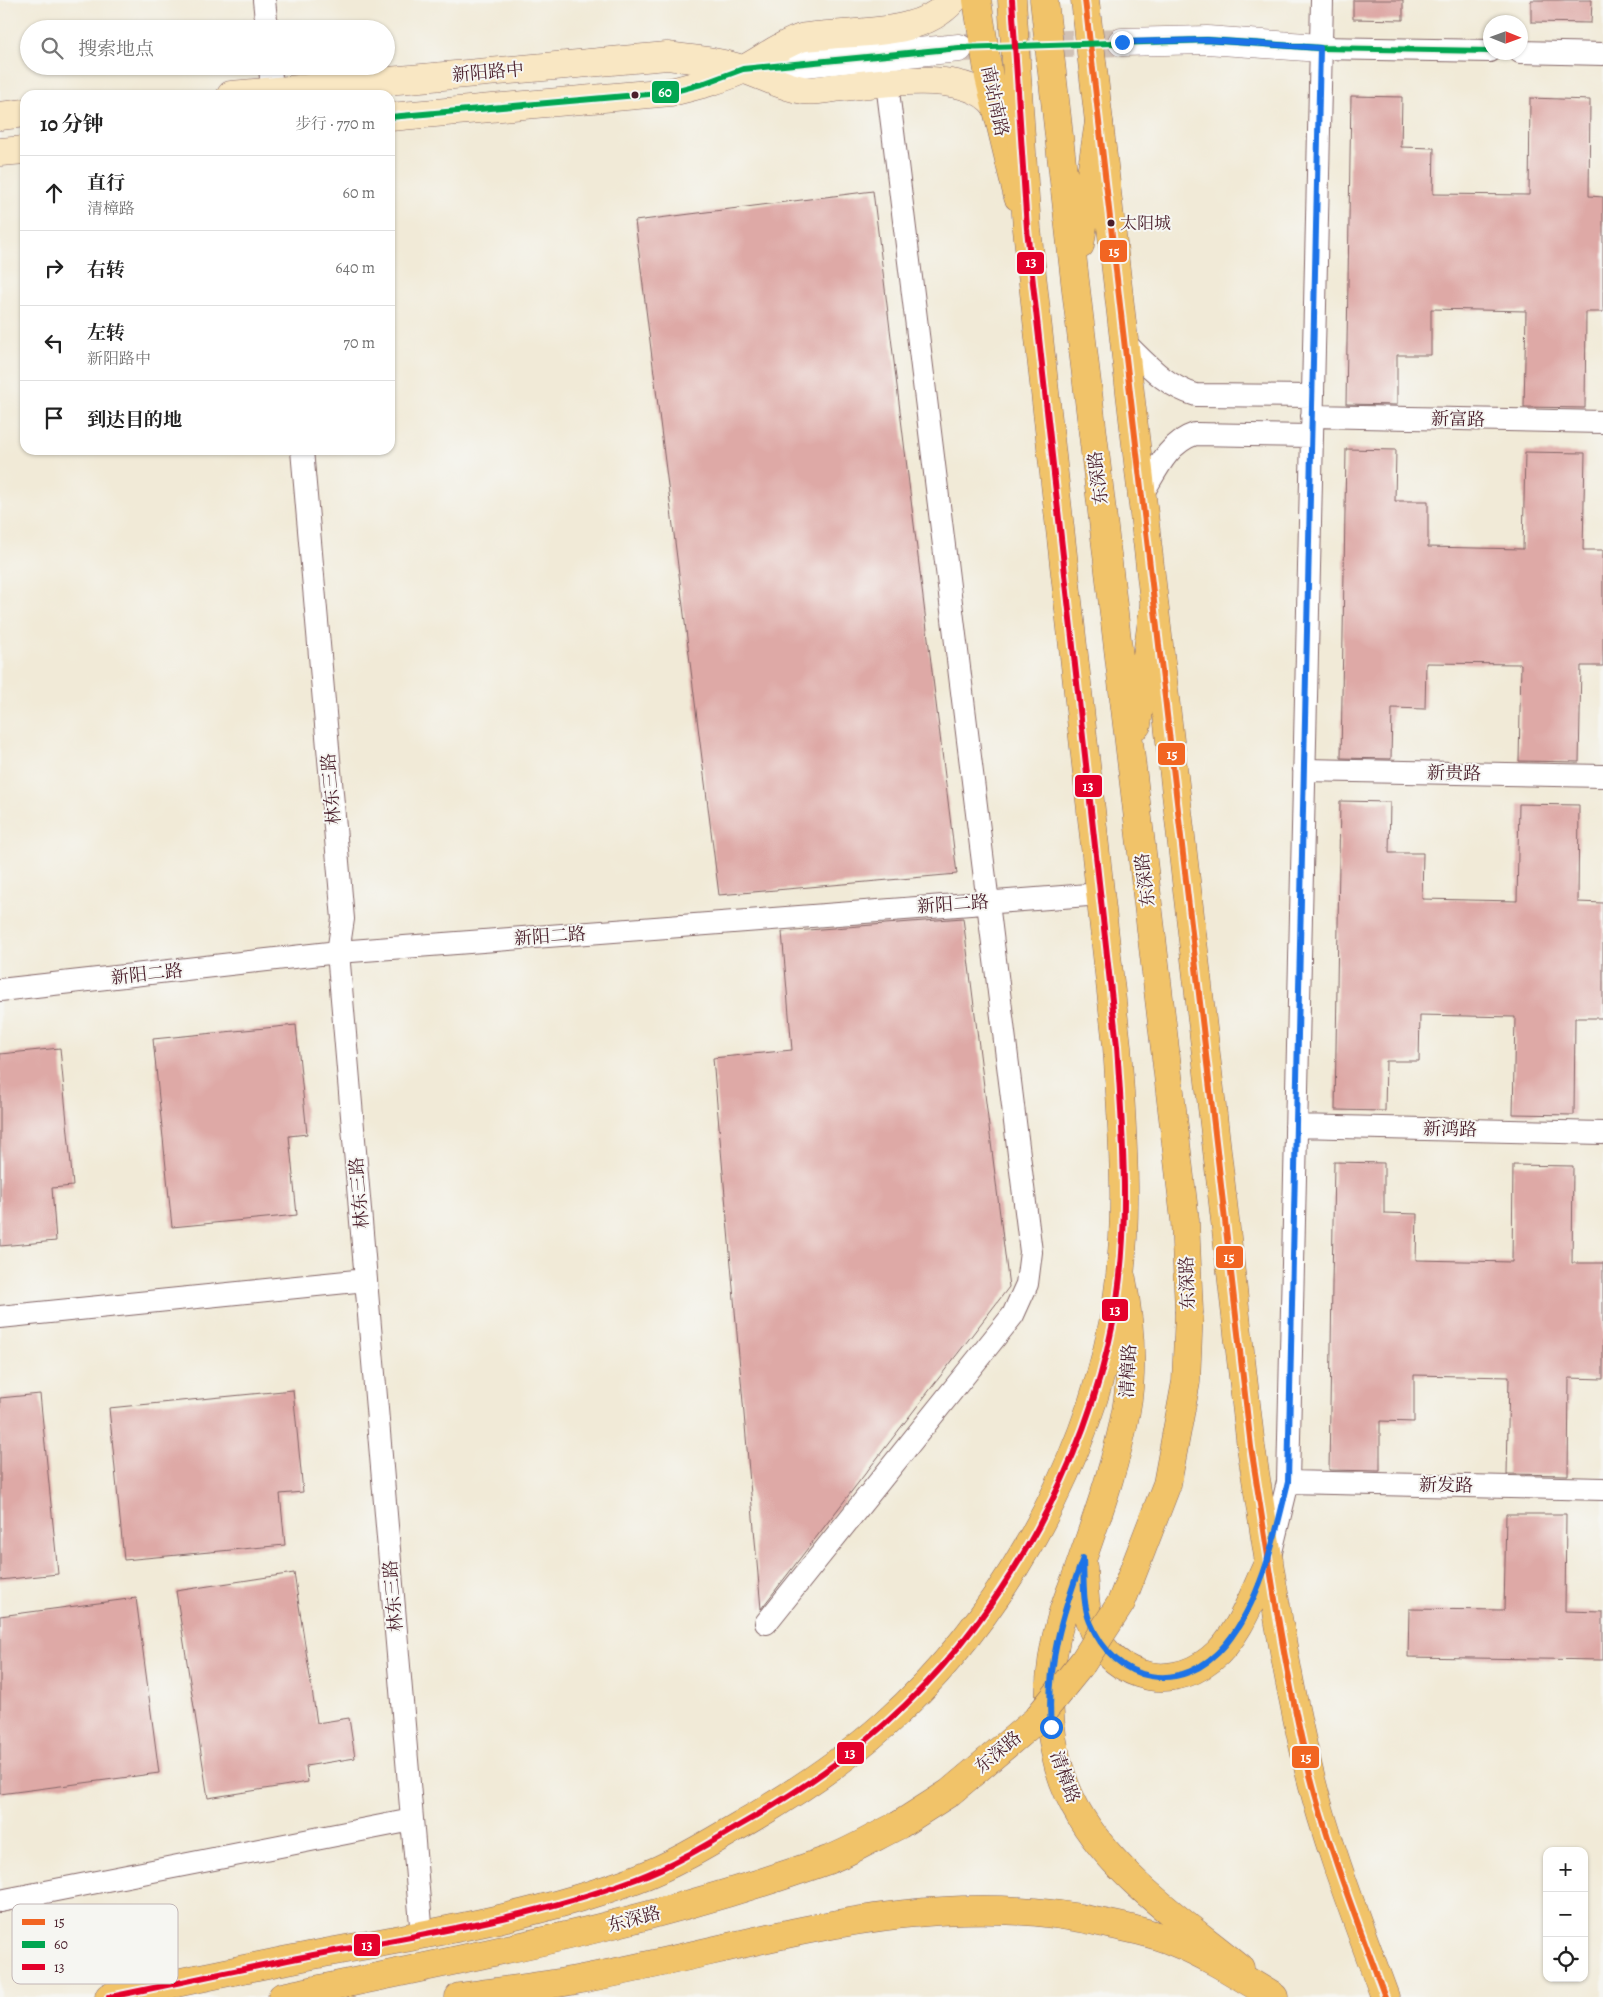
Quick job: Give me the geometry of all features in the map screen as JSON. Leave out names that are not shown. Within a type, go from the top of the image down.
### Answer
[{"type":"main road","points":[[743,69],[773,51],[802,38],[901,28],[923,22],[945,9],[953,0]]},
{"type":"main road","name":"南站南路","points":[[977,0],[995,105],[1027,229]]},
{"type":"main road","name":"东深路","points":[[178,1984],[422,1936],[526,1912],[639,1878],[687,1856],[776,1804],[834,1766],[886,1723],[956,1649],[1016,1564],[1044,1516],[1089,1417],[1103,1372],[1121,1272],[1126,1173],[1117,1046],[1027,229],[1012,0]]},
{"type":"main road","name":"东深路","points":[[282,1997],[609,1927],[707,1899],[829,1859],[899,1825],[949,1793],[1036,1720],[1083,1662],[1121,1603],[1166,1484],[1186,1382],[1189,1312],[1185,1220],[1044,0]]},
{"type":"main road","points":[[1085,0],[1250,1437],[1285,1664],[1310,1773],[1334,1854],[1385,1997]]},
{"type":"main road","name":"新阳路中","points":[[395,72],[667,56],[706,60],[743,69]]},
{"type":"main road","points":[[743,69],[776,84],[805,91],[887,83],[940,82],[968,86],[989,97],[995,105]]},
{"type":"main road","name":"新阳路中","points":[[395,117],[670,92],[705,83],[743,69]]},
{"type":"main road","name":"新阳路中","points":[[244,90],[271,79],[340,75]]},
{"type":"main road","points":[[0,116],[20,114]]},
{"type":"main road","points":[[1075,281],[1099,122]]},
{"type":"main road","points":[[0,152],[20,150]]},
{"type":"main road","points":[[1132,764],[1154,606]]},
{"type":"main road","name":"清樟路","points":[[1121,1272],[1129,1329],[1130,1371],[1126,1410],[1115,1457],[1083,1558],[1062,1615],[1053,1653],[1050,1688],[1051,1727],[1056,1762],[1067,1792],[1082,1819],[1118,1865],[1160,1903],[1275,1997]]},
{"type":"main road","points":[[1083,1558],[1084,1594],[1089,1620],[1100,1644],[1118,1664],[1139,1675],[1157,1678],[1176,1676],[1194,1670],[1211,1659],[1226,1644],[1240,1622],[1269,1561]]},
{"type":"main road","points":[[459,1997],[577,1980],[847,1921],[892,1914],[996,1909],[1052,1913],[1090,1920],[1174,1942],[1227,1968],[1275,1997]]},
{"type":"main road","name":"东深路","points":[[109,1997],[176,1984]]},
{"type":"street","points":[[264,0],[266,20]]},
{"type":"street","points":[[1269,1561],[1288,1482],[1322,0]]},
{"type":"street","points":[[1122,42],[1207,40],[1320,48],[1483,51]]},
{"type":"street","name":"新阳路中","points":[[743,69],[959,48]]},
{"type":"street","points":[[1528,52],[1603,54]]},
{"type":"street","points":[[766,1623],[1013,1315],[1027,1284],[1030,1252],[887,83]]},
{"type":"street","points":[[1124,342],[1160,377],[1178,390],[1312,416]]},
{"type":"street","points":[[1141,496],[1168,452],[1182,438],[1195,434],[1312,416]]},
{"type":"street","name":"新富路","points":[[1312,416],[1603,422]]},
{"type":"street","name":"林东三路","points":[[302,455],[342,919],[338,952],[422,1936]]},
{"type":"street","name":"新贵路","points":[[1304,770],[1603,776]]},
{"type":"street","name":"新阳二路","points":[[0,990],[338,952],[988,901],[1101,894]]},
{"type":"street","name":"新鸿路","points":[[1296,1126],[1603,1133]]},
{"type":"street","points":[[0,1317],[366,1280]]},
{"type":"street","name":"新发路","points":[[1288,1482],[1603,1489]]},
{"type":"street","points":[[0,1901],[412,1820]]},
{"type":"building","points":[[1353,0],[1403,0],[1403,20],[1353,19]]},
{"type":"building","points":[[1531,0],[1592,0],[1591,23],[1531,22]]},
{"type":"building","points":[[1351,96],[1402,97],[1401,147],[1434,148],[1433,194],[1529,195],[1530,98],[1590,100],[1589,196],[1603,197],[1603,312],[1586,312],[1585,408],[1524,407],[1526,311],[1431,309],[1431,355],[1397,355],[1397,405],[1346,404]]},
{"type":"building","points":[[873,191],[957,874],[719,895],[635,221]]},
{"type":"building","points":[[1346,449],[1396,450],[1395,501],[1428,501],[1428,547],[1523,549],[1525,452],[1585,453],[1583,550],[1603,550],[1603,666],[1581,666],[1579,762],[1519,761],[1521,664],[1426,663],[1425,709],[1392,708],[1391,759],[1341,758]]},
{"type":"building","points":[[1340,801],[1390,802],[1389,853],[1423,853],[1422,899],[1517,901],[1519,804],[1579,805],[1578,902],[1603,903],[1603,1018],[1575,1018],[1574,1115],[1513,1114],[1515,1017],[1420,1015],[1419,1061],[1386,1061],[1385,1111],[1335,1110]]},
{"type":"building","points":[[963,918],[1009,1287],[761,1609],[713,1058],[792,1050],[782,932]]},
{"type":"building","points":[[296,1025],[307,1134],[289,1136],[297,1215],[172,1227],[153,1039]]},
{"type":"building","points":[[60,1048],[73,1186],[52,1188],[56,1241],[0,1246],[0,1054]]},
{"type":"building","points":[[1334,1162],[1384,1163],[1384,1213],[1417,1214],[1416,1260],[1512,1262],[1513,1165],[1573,1166],[1572,1263],[1603,1263],[1603,1379],[1569,1378],[1568,1475],[1507,1474],[1509,1377],[1414,1375],[1414,1422],[1380,1421],[1380,1471],[1329,1470]]},
{"type":"building","points":[[293,1390],[303,1492],[280,1494],[285,1545],[124,1560],[109,1408]]},
{"type":"building","points":[[40,1394],[58,1574],[0,1580],[0,1398]]},
{"type":"building","points":[[1506,1514],[1566,1514],[1565,1611],[1603,1612],[1603,1660],[1408,1657],[1409,1609],[1504,1610]]},
{"type":"building","points":[[294,1573],[317,1723],[349,1718],[355,1758],[306,1766],[308,1782],[208,1798],[176,1591]]},
{"type":"building","points":[[136,1598],[159,1773],[0,1794],[0,1616]]},
{"type":"tunnel","points":[[961,48],[1122,42]]},
{"type":"transit line","name":"13","points":[[178,1983],[439,1932],[558,1904],[636,1879],[662,1868],[687,1856],[774,1805],[813,1780],[868,1739],[926,1684],[964,1640],[999,1592],[1030,1541],[1058,1488],[1081,1434],[1100,1379],[1119,1288],[1124,1219],[1123,1150],[1117,1046],[1027,229],[1012,0]]},
{"type":"transit line","name":"15","points":[[1085,0],[1251,1447],[1284,1650],[1309,1771],[1334,1857],[1385,1997]]},
{"type":"transit line","name":"60","points":[[395,117],[671,92],[705,83],[743,69],[959,48],[1207,40],[1320,48],[1483,51]]},
{"type":"transit line","name":"13","points":[[109,1997],[172,1984]]},
{"type":"place","name":"太阳城","points":[[1111,223]]},
{"type":"route","points":[[1051,1727],[1050,1688],[1053,1653],[1062,1615],[1083,1558],[1084,1594],[1089,1620],[1100,1644],[1118,1664],[1139,1675],[1157,1678],[1176,1676],[1194,1670],[1211,1659],[1226,1644],[1240,1622],[1269,1561],[1288,1482],[1320,48],[1207,40],[1122,42]]}]
